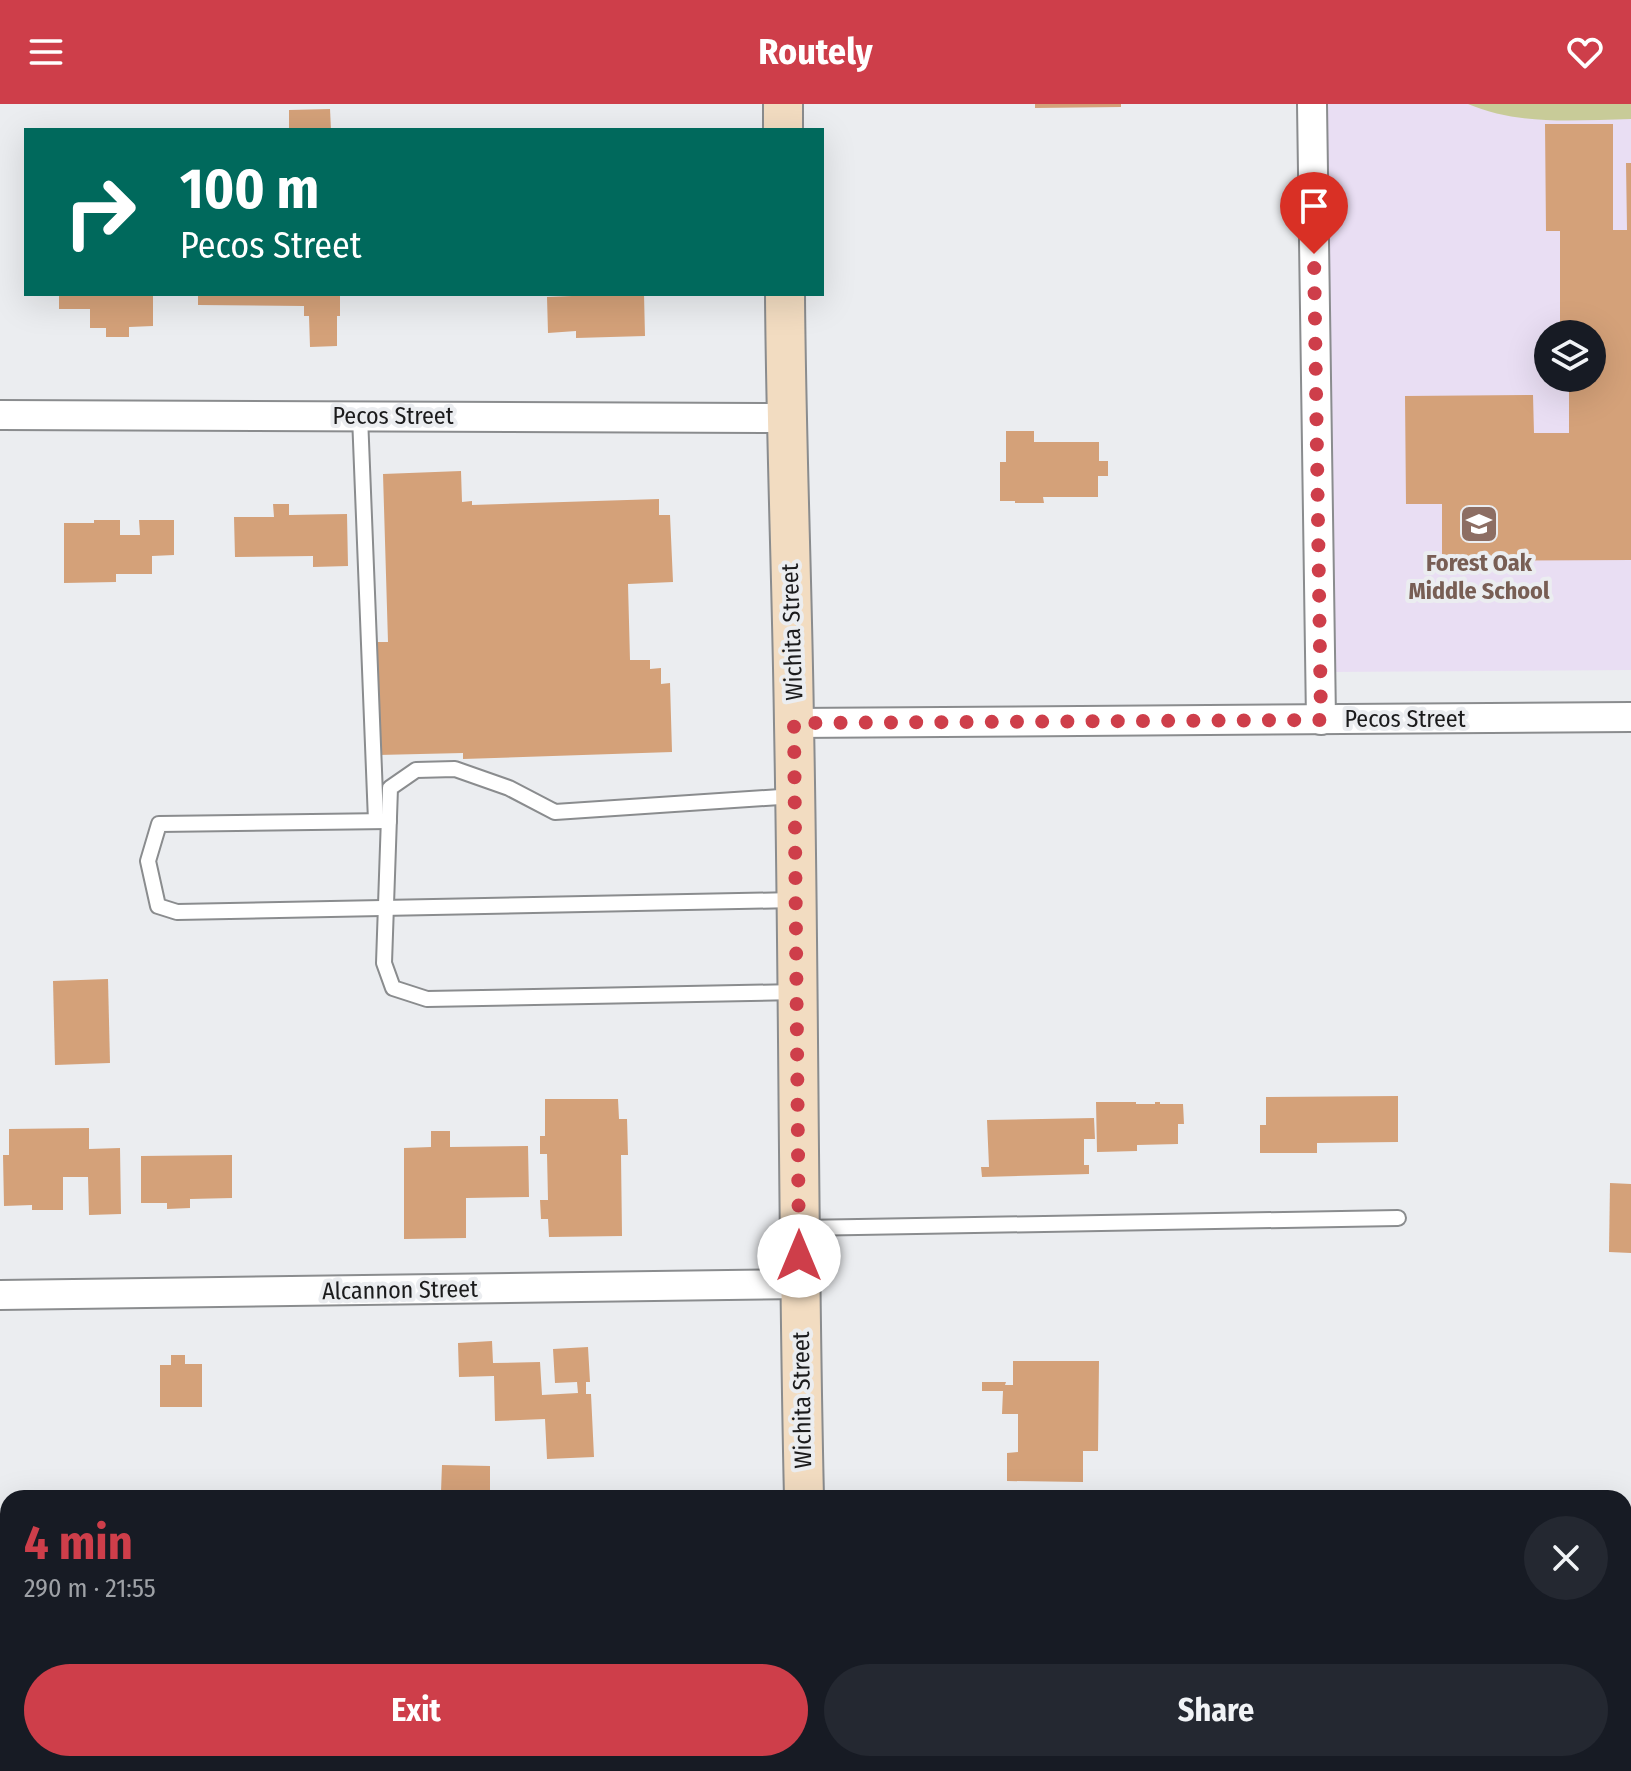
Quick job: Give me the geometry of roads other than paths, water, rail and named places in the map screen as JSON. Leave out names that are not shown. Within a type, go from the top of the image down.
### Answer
[{"type":"main road","points":[[783,104],[783,128]]},
{"type":"main road","name":"Wichita Street","points":[[785,296],[804,1490]]},
{"type":"street","points":[[1312,104],[1321,720]]},
{"type":"street","name":"Pecos Street","points":[[0,415],[786,418]]},
{"type":"street","name":"Pecos Street","points":[[794,723],[1631,717]]},
{"type":"street","name":"Alcannon Street","points":[[0,1295],[799,1284]]},
{"type":"lane","points":[[360,416],[386,907],[384,963],[393,988],[427,999],[797,992]]},
{"type":"lane","points":[[382,821],[390,788],[416,770],[455,769],[509,788],[555,812],[795,796]]},
{"type":"lane","points":[[382,821],[159,824],[148,861],[158,906],[177,912],[796,900]]},
{"type":"lane","points":[[799,1228],[1398,1218]]},
{"type":"place","name":"Forest Oak Middle School","points":[[1479,524]]}]
